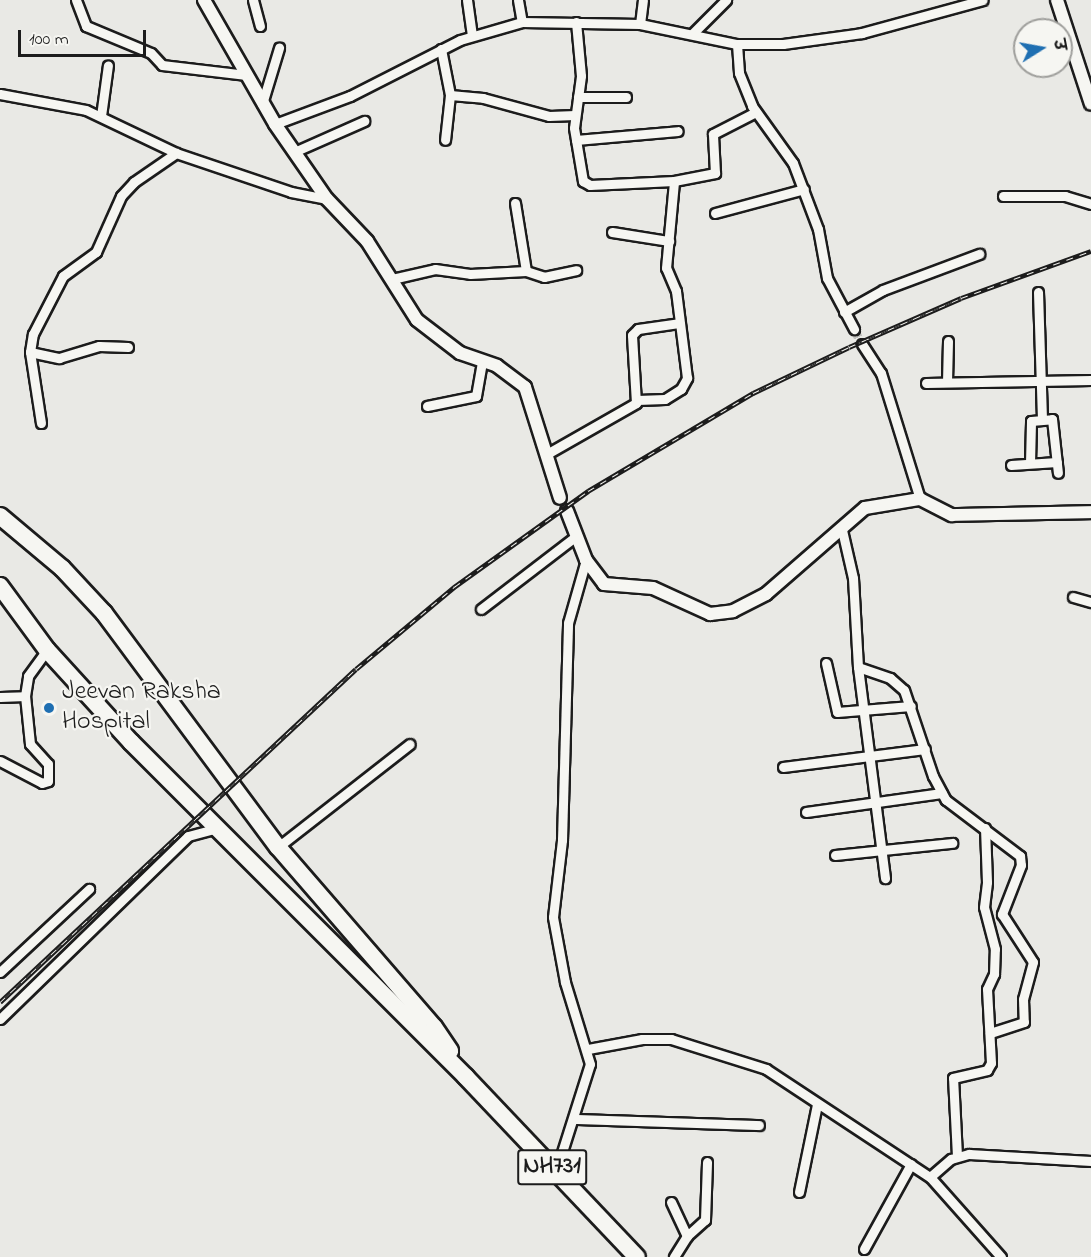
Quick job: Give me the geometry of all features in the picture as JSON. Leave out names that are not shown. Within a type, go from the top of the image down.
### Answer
[{"type":"highway","name":"NH731","points":[[0,516],[62,568],[104,612],[278,847],[434,1027],[466,1077]]},
{"type":"highway","name":"NH731","points":[[0,585],[47,650],[288,902],[466,1077],[637,1257]]},
{"type":"street","points":[[76,0],[86,26],[151,53],[162,65],[246,75]]},
{"type":"street","points":[[204,0],[262,104],[294,152],[327,199],[392,279],[430,332],[460,353],[510,374],[525,387],[560,498]]},
{"type":"street","points":[[253,0],[260,26]]},
{"type":"street","points":[[467,0],[472,36]]},
{"type":"street","points":[[518,0],[522,22]]},
{"type":"street","points":[[640,24],[643,0]]},
{"type":"street","points":[[693,33],[726,0]]},
{"type":"street","points":[[275,124],[350,96],[441,49],[472,36],[522,22],[640,24],[693,33],[737,44],[783,44],[848,36],[962,3],[983,0]]},
{"type":"street","points":[[1057,0],[1091,104]]},
{"type":"street","points":[[576,22],[578,97],[574,115],[576,140],[586,184],[674,181],[715,173],[713,134],[756,112]]},
{"type":"street","points":[[737,44],[739,73],[756,112],[788,155],[804,189],[818,229],[826,278],[854,329]]},
{"type":"street","points":[[262,104],[279,48]]},
{"type":"street","points":[[441,49],[450,95],[445,140]]},
{"type":"street","points":[[101,116],[108,65]]},
{"type":"street","points":[[0,94],[101,116],[176,153],[291,192],[327,199]]},
{"type":"street","points":[[450,95],[483,98],[549,116],[574,115]]},
{"type":"street","points":[[578,97],[626,97]]},
{"type":"street","points":[[294,152],[364,121]]},
{"type":"street","points":[[576,140],[678,131]]},
{"type":"street","points":[[41,423],[30,352],[33,334],[63,276],[96,252],[121,196],[134,182],[176,153]]},
{"type":"street","points":[[545,455],[637,400],[665,399],[685,385],[676,291],[666,273],[674,181]]},
{"type":"street","points":[[715,213],[804,189]]},
{"type":"street","points":[[1003,196],[1065,196],[1091,204]]},
{"type":"street","points":[[515,203],[526,271]]},
{"type":"street","points":[[612,232],[669,241]]},
{"type":"street","points":[[844,312],[883,290],[980,254]]},
{"type":"street","points":[[392,279],[435,269],[470,274],[526,271],[544,278],[576,270]]},
{"type":"street","points":[[1038,292],[1042,418]]},
{"type":"street","points":[[637,400],[632,335],[638,329],[679,323]]},
{"type":"street","points":[[947,382],[948,341]]},
{"type":"street","points":[[862,344],[881,373],[920,499]]},
{"type":"street","points":[[30,352],[59,358],[99,346],[128,347]]},
{"type":"street","points":[[427,406],[476,396],[482,361]]},
{"type":"street","points":[[926,383],[1091,380]]},
{"type":"street","points":[[1030,463],[1030,423],[1042,418],[1054,421],[1058,473]]},
{"type":"street","points":[[1011,465],[1057,462]]},
{"type":"street","points":[[567,511],[586,560],[604,584],[653,588],[703,612],[726,613],[766,594],[865,508],[920,499],[952,515],[1091,512]]},
{"type":"street","points":[[842,530],[853,578],[853,629],[885,878]]},
{"type":"street","points":[[481,609],[576,536]]},
{"type":"street","points":[[556,1171],[588,1072],[588,1049],[565,982],[553,917],[567,734],[568,623],[586,560]]},
{"type":"street","points":[[1073,597],[1091,602]]},
{"type":"street","points":[[0,761],[42,783],[48,781],[48,764],[30,744],[25,696],[28,676],[47,650]]},
{"type":"street","points":[[826,663],[837,712],[911,706]]},
{"type":"street","points":[[858,667],[897,682],[911,706],[942,793],[958,811],[1011,846],[1021,861],[1004,906],[1004,921]]},
{"type":"street","points":[[0,696],[25,696]]},
{"type":"street","points":[[278,847],[410,744]]},
{"type":"street","points":[[783,767],[870,759],[925,749]]},
{"type":"street","points":[[806,812],[942,793]]},
{"type":"street","points":[[0,1019],[188,836],[217,828]]},
{"type":"street","points":[[957,1156],[953,1078],[990,1067],[987,989],[994,974],[995,949],[986,913],[985,828]]},
{"type":"street","points":[[835,855],[952,843]]},
{"type":"street","points":[[0,972],[89,889]]},
{"type":"street","points":[[986,913],[1004,921],[1033,964],[1023,999],[1023,1024],[990,1033]]},
{"type":"street","points":[[588,1049],[642,1039],[670,1039],[766,1069],[930,1177],[1001,1257]]},
{"type":"street","points":[[799,1192],[817,1104]]},
{"type":"street","points":[[574,1119],[759,1125]]},
{"type":"street","points":[[930,1177],[957,1156],[981,1154],[1091,1161]]},
{"type":"street","points":[[674,1257],[687,1236],[705,1221],[707,1162]]},
{"type":"street","points":[[864,1249],[911,1164]]},
{"type":"street","points":[[671,1202],[687,1236]]},
{"type":"tunnel","points":[[854,329],[862,344]]},
{"type":"railway","points":[[0,1002],[356,669],[454,587],[588,491],[753,393],[849,347],[961,298],[1091,251]]},
{"type":"place","name":"Jeevan Raksha Hospital","points":[[49,708]]}]
